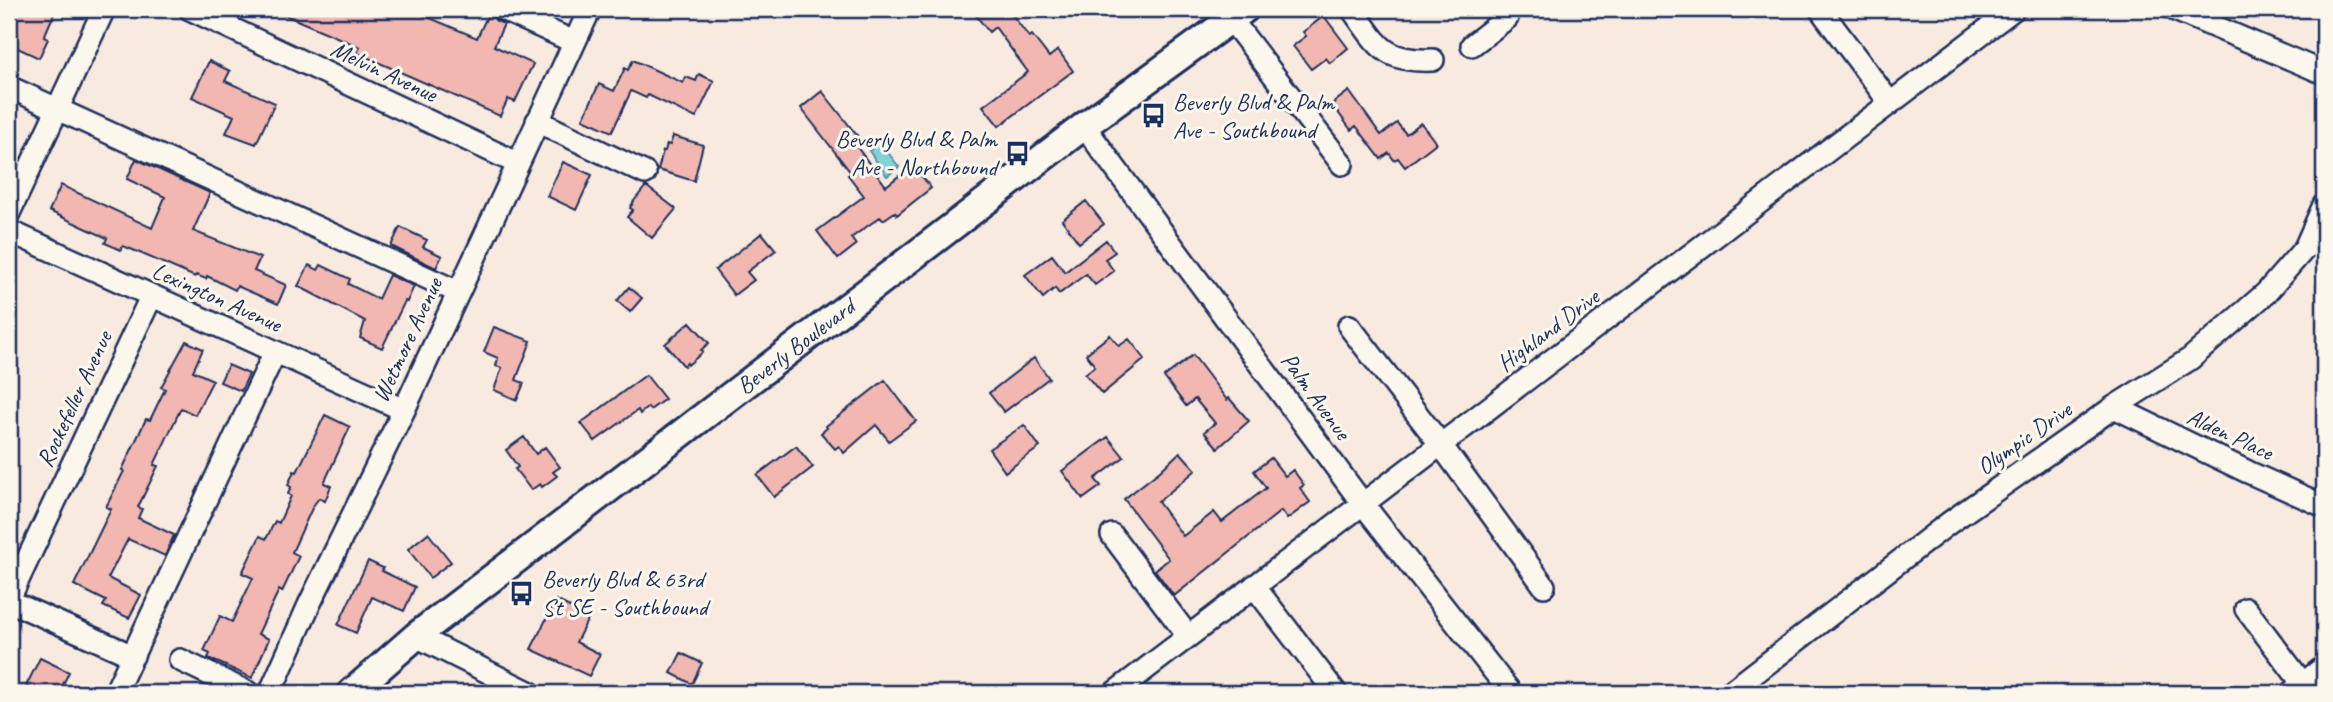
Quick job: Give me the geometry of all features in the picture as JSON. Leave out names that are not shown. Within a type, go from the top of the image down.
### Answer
[{"type":"main road","name":"Beverly Boulevard","points":[[351,693],[416,636],[1233,12]]},
{"type":"street","points":[[9,213],[104,9]]},
{"type":"street","name":"Melvin Avenue","points":[[190,9],[517,163]]},
{"type":"street","points":[[502,9],[574,42]]},
{"type":"street","name":"Wetmore Avenue","points":[[270,693],[590,9]]},
{"type":"street","points":[[1352,9],[1390,55],[1414,61],[1433,60]]},
{"type":"street","points":[[1820,9],[1890,103]]},
{"type":"street","name":"Highland Drive","points":[[1114,693],[2014,9]]},
{"type":"street","points":[[2173,9],[2324,73]]},
{"type":"street","points":[[1233,12],[1342,164]]},
{"type":"street","points":[[1472,46],[1510,12]]},
{"type":"street","points":[[9,87],[458,292]]},
{"type":"street","points":[[537,121],[645,173]]},
{"type":"street","name":"Palm Avenue","points":[[1084,126],[1363,504],[1511,693]]},
{"type":"street","name":"Olympic Drive","points":[[1729,693],[1948,523],[2114,407],[2190,359],[2266,293],[2305,248],[2324,205]]},
{"type":"street","name":"Lexington Avenue","points":[[9,232],[404,410]]},
{"type":"street","name":"Rockefeller Avenue","points":[[9,600],[152,297]]},
{"type":"street","points":[[1349,326],[1441,445],[1544,586]]},
{"type":"street","points":[[115,693],[275,352]]},
{"type":"street","name":"Alden Place","points":[[2114,407],[2324,506]]},
{"type":"street","points":[[1112,535],[1188,636]]},
{"type":"street","points":[[1254,586],[1336,693]]},
{"type":"street","points":[[9,600],[133,656]]},
{"type":"street","points":[[2246,609],[2297,689],[2324,667]]},
{"type":"street","points":[[416,636],[530,693]]},
{"type":"street","points":[[180,660],[249,693]]},
{"type":"water","points":[[880,142],[899,167],[887,176],[869,151]]},
{"type":"building","points":[[9,9],[56,9],[44,37],[48,39],[39,58],[9,44]]},
{"type":"building","points":[[271,9],[409,9],[477,38],[489,12],[496,21],[504,24],[494,46],[533,64],[515,102],[508,99],[500,116],[357,53],[360,47]]},
{"type":"building","points":[[971,9],[1008,9],[1029,37],[1032,35],[1049,57],[1058,50],[1073,71],[999,126],[983,106],[1028,72],[995,27],[989,32]]},
{"type":"building","points":[[1324,16],[1348,48],[1330,63],[1326,58],[1311,69],[1293,46],[1306,36],[1303,32]]},
{"type":"building","points":[[633,60],[683,83],[686,77],[696,81],[699,74],[714,81],[696,118],[648,95],[646,98],[631,91],[612,132],[583,119],[599,84],[614,91],[625,68],[628,70]]},
{"type":"building","points":[[209,61],[230,71],[225,81],[275,103],[256,144],[226,133],[234,116],[192,97]]},
{"type":"building","points":[[822,91],[863,143],[857,147],[886,186],[913,165],[931,188],[897,215],[895,212],[883,220],[880,217],[851,238],[856,245],[838,259],[817,231],[864,196],[848,175],[851,173],[801,108]]},
{"type":"building","points":[[1349,91],[1381,135],[1397,123],[1406,134],[1421,123],[1436,143],[1405,167],[1398,158],[1394,160],[1389,153],[1381,159],[1356,126],[1351,130],[1332,104]]},
{"type":"building","points":[[673,136],[703,145],[694,181],[658,170],[663,151],[667,144],[670,145]]},
{"type":"building","points":[[136,159],[210,193],[193,231],[260,258],[254,271],[286,285],[278,304],[237,286],[235,290],[207,276],[206,279],[196,275],[195,277],[123,246],[121,250],[105,243],[107,238],[49,211],[61,185],[152,228],[165,197],[127,179]]},
{"type":"building","points":[[563,162],[592,175],[576,210],[547,196]]},
{"type":"building","points":[[646,186],[676,209],[652,238],[627,217],[633,210],[630,208],[634,201]]},
{"type":"building","points":[[1086,201],[1104,224],[1079,243],[1062,220]]},
{"type":"building","points":[[400,227],[427,240],[423,247],[442,256],[436,268],[391,246]]},
{"type":"building","points":[[762,233],[776,250],[747,272],[754,280],[734,295],[715,270]]},
{"type":"building","points":[[1106,240],[1115,252],[1105,259],[1114,271],[1095,285],[1086,274],[1059,294],[1055,288],[1043,298],[1025,275],[1052,255],[1065,272]]},
{"type":"building","points":[[309,265],[318,270],[321,265],[350,279],[348,284],[378,299],[389,275],[414,286],[382,348],[360,338],[365,321],[298,286]]},
{"type":"building","points":[[629,287],[642,298],[630,312],[617,301]]},
{"type":"building","points":[[690,322],[709,343],[701,350],[703,352],[684,366],[665,344]]},
{"type":"building","points":[[494,327],[531,341],[516,380],[524,383],[517,400],[494,390],[502,368],[496,366],[498,358],[484,352]]},
{"type":"building","points":[[1110,335],[1119,346],[1129,339],[1145,359],[1102,394],[1085,374],[1095,366],[1086,354]]},
{"type":"building","points":[[186,341],[203,349],[193,371],[213,380],[195,415],[181,408],[138,507],[142,509],[138,518],[174,535],[165,556],[128,539],[108,578],[141,595],[129,618],[103,606],[106,601],[74,585],[111,509],[106,507],[124,471],[122,470],[146,419],[150,420],[165,389],[161,387]]},
{"type":"building","points":[[1193,355],[1227,400],[1229,398],[1249,421],[1218,448],[1204,432],[1215,423],[1195,399],[1186,406],[1164,377]]},
{"type":"building","points":[[1034,358],[1049,378],[1004,412],[989,393]]},
{"type":"building","points":[[228,365],[249,374],[241,391],[220,382]]},
{"type":"building","points":[[646,375],[665,399],[650,410],[648,407],[640,414],[638,410],[595,441],[581,423]]},
{"type":"building","points":[[885,380],[916,421],[889,441],[876,425],[844,453],[839,446],[835,449],[821,433],[826,426]]},
{"type":"building","points":[[325,415],[350,427],[324,483],[331,486],[325,501],[319,498],[313,506],[292,552],[299,556],[258,634],[269,639],[252,678],[208,658],[210,654],[204,651],[220,616],[232,622],[253,578],[242,573],[260,536],[266,539],[275,521],[279,523],[291,496],[288,494],[291,487],[288,485]]},
{"type":"building","points":[[1024,425],[1040,447],[1005,472],[989,449]]},
{"type":"building","points":[[524,437],[536,454],[545,447],[560,467],[553,472],[557,476],[542,487],[540,484],[531,490],[515,469],[518,467],[506,450]]},
{"type":"building","points":[[1108,437],[1124,457],[1095,479],[1101,486],[1083,499],[1062,471]]},
{"type":"building","points":[[796,446],[813,467],[774,497],[757,475]]},
{"type":"building","points":[[1180,452],[1196,470],[1158,502],[1183,536],[1214,512],[1222,522],[1266,488],[1254,471],[1271,458],[1285,476],[1293,470],[1304,485],[1300,488],[1310,502],[1287,519],[1281,511],[1174,596],[1155,570],[1169,559],[1124,499]]},
{"type":"building","points":[[428,533],[451,562],[430,578],[408,549]]},
{"type":"building","points":[[368,561],[415,587],[404,611],[372,597],[356,633],[338,625]]},
{"type":"building","points":[[556,600],[589,617],[576,642],[600,654],[589,676],[531,649]]},
{"type":"building","points":[[681,653],[702,663],[692,684],[671,673]]},
{"type":"building","points":[[40,658],[69,672],[59,693],[40,693],[26,686]]},
{"type":"place","name":"Beverly Blvd & Palm Ave - Southbound","points":[[1153,116]]},
{"type":"place","name":"Beverly Blvd & Palm Ave - Northbound","points":[[1017,153]]},
{"type":"place","name":"Beverly Blvd & 63rd St SE - Southbound","points":[[522,593]]}]
